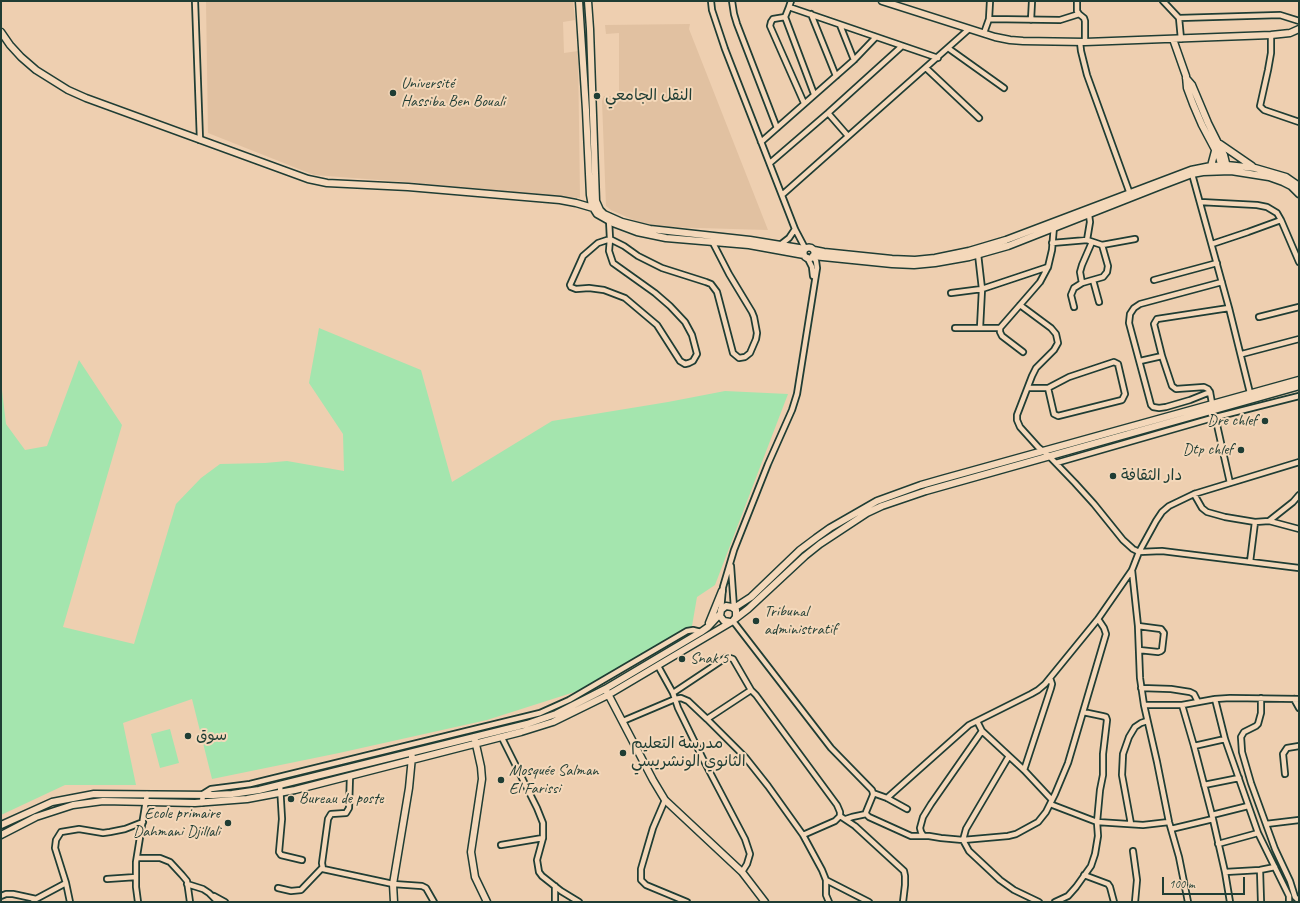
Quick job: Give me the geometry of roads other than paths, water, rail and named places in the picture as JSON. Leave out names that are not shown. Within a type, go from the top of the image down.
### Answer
[{"type":"main road","points":[[579,1],[590,195],[597,214],[637,232],[666,238],[711,238],[809,253],[824,252],[914,265],[935,263],[1008,246],[1130,194],[1191,170],[1210,166],[1269,177],[1291,186],[1299,194]]},
{"type":"main road","points":[[588,1],[596,210]]},
{"type":"main road","points":[[882,1],[969,29],[1010,40],[1083,42],[1181,39],[1272,35],[1290,33],[1299,29]]},
{"type":"main road","points":[[1,32],[21,57],[36,70],[68,90],[200,140],[316,181],[508,195],[576,203],[596,210]]},
{"type":"main road","points":[[1173,39],[1186,76],[1192,85],[1208,123],[1224,155],[1225,168]]},
{"type":"main road","points":[[1186,76],[1187,88],[1193,104],[1215,151],[1225,168]]},
{"type":"main road","points":[[1218,143],[1255,168]]},
{"type":"main road","points":[[1210,166],[1215,151]]},
{"type":"main road","points":[[892,262],[935,258],[968,251],[1054,226],[1089,215],[1192,174],[1225,168],[1255,168],[1286,177],[1299,186]]},
{"type":"main road","points":[[749,243],[780,245],[809,253]]},
{"type":"main road","points":[[734,608],[751,597],[800,550],[830,528],[921,485],[1299,380]]},
{"type":"main road","points":[[1,835],[36,817],[73,805],[103,801],[202,802],[247,799],[281,793],[502,738],[553,722],[658,666],[733,621],[805,556],[879,504],[1049,456],[1215,414],[1252,400],[1299,386]]},
{"type":"main road","points":[[708,627],[722,591]]},
{"type":"main road","points":[[1,825],[39,808],[66,799],[94,794],[232,794],[280,785],[527,724],[607,692],[708,627],[724,607],[728,606],[734,608]]},
{"type":"main road","points":[[733,621],[736,614],[734,608]]},
{"type":"main road","points":[[720,612],[721,618],[724,621],[733,621]]},
{"type":"main road","points":[[607,692],[665,800],[742,872],[765,902]]},
{"type":"main road","points":[[474,737],[477,744],[482,779],[471,852],[475,877],[487,902]]},
{"type":"main road","points":[[394,902],[393,884],[409,788],[412,761],[411,753]]},
{"type":"street","points":[[195,1],[200,140]]},
{"type":"street","points":[[711,1],[712,10],[725,50],[795,229],[809,253],[814,284],[799,386],[795,402],[748,512],[734,550],[731,565],[722,591],[720,612]]},
{"type":"street","points":[[732,1],[737,24],[777,128]]},
{"type":"street","points":[[791,1],[785,17],[814,94]]},
{"type":"street","points":[[984,33],[989,19],[990,1]]},
{"type":"street","points":[[1031,20],[1032,1]]},
{"type":"street","points":[[1077,1],[1077,9],[1085,21],[1081,51],[1087,75],[1130,194]]},
{"type":"street","points":[[1163,1],[1169,3],[1179,18],[1181,39]]},
{"type":"street","points":[[789,7],[938,58]]},
{"type":"street","points":[[811,14],[836,76]]},
{"type":"street","points":[[989,19],[1060,20],[1079,14]]},
{"type":"street","points":[[1179,18],[1280,14],[1299,22]]},
{"type":"street","points":[[785,17],[773,20],[770,26],[804,103]]},
{"type":"street","points":[[840,24],[854,60]]},
{"type":"street","points":[[782,194],[938,58],[969,29]]},
{"type":"street","points":[[1272,35],[1271,53],[1260,106],[1264,110],[1299,122]]},
{"type":"street","points":[[761,142],[854,60],[876,37]]},
{"type":"street","points":[[770,163],[902,46]]},
{"type":"street","points":[[948,48],[1004,88]]},
{"type":"street","points":[[926,68],[979,118]]},
{"type":"street","points":[[828,113],[848,136]]},
{"type":"street","points":[[1192,174],[1242,354],[1252,400]]},
{"type":"street","points":[[1200,202],[1258,205],[1267,207],[1277,213],[1299,262]]},
{"type":"street","points":[[1082,283],[1080,272],[1090,241],[1089,215]]},
{"type":"street","points":[[610,219],[610,239],[610,251],[613,263],[655,293],[670,306],[685,322],[692,335],[697,354],[695,358],[689,363],[685,364],[680,361],[657,325],[625,298],[604,290],[588,288],[576,289],[570,285],[584,256],[598,243],[610,239],[624,246],[638,256],[662,268],[711,284],[717,292],[733,354],[738,358],[742,358],[750,353],[756,339],[757,333],[754,318],[711,238]]},
{"type":"street","points":[[1212,244],[1281,220]]},
{"type":"street","points":[[956,328],[1000,328],[1040,282],[1048,267],[1052,250],[1054,226]]},
{"type":"street","points":[[780,245],[790,238],[795,229]]},
{"type":"street","points":[[1052,243],[1090,241],[1102,245],[1135,239]]},
{"type":"street","points":[[1074,307],[1071,295],[1074,288],[1082,283],[1103,277],[1107,272],[1108,266],[1102,245]]},
{"type":"street","points":[[978,254],[982,288],[980,328]]},
{"type":"street","points":[[1154,280],[1217,263]]},
{"type":"street","points":[[951,293],[982,288],[1048,267]]},
{"type":"street","points":[[1093,280],[1099,302]]},
{"type":"street","points":[[1210,392],[1166,407],[1153,407],[1151,405],[1140,361],[1128,323],[1130,314],[1134,308],[1140,304],[1222,282]]},
{"type":"street","points":[[1020,305],[1051,328],[1056,334],[1057,339],[1057,346],[1036,368],[1019,410],[1017,420],[1020,427],[1024,433],[1056,463],[1094,504],[1123,540],[1139,552],[1162,551],[1299,568]]},
{"type":"street","points":[[1259,317],[1299,307]]},
{"type":"street","points":[[1212,403],[1210,392],[1204,387],[1176,389],[1172,386],[1162,356],[1154,324],[1157,319],[1229,308]]},
{"type":"street","points":[[1000,328],[1002,336],[1024,352]]},
{"type":"street","points":[[1242,354],[1299,339]]},
{"type":"street","points":[[1140,361],[1162,356]]},
{"type":"street","points":[[1028,388],[1048,388],[1069,377],[1114,362],[1118,364],[1125,397],[1122,400],[1058,416],[1054,414],[1048,388]]},
{"type":"street","points":[[1056,463],[1215,414],[1299,396]]},
{"type":"street","points":[[1215,414],[1230,483]]},
{"type":"street","points":[[888,798],[969,725],[1038,690],[1050,678],[1098,619],[1132,570],[1139,552],[1162,512],[1169,506],[1194,494],[1299,462]]},
{"type":"street","points":[[1194,494],[1202,508],[1207,512],[1225,517],[1255,522],[1270,521],[1299,528]]},
{"type":"street","points":[[1270,521],[1293,502],[1299,495]]},
{"type":"street","points":[[1250,562],[1255,522]]},
{"type":"street","points":[[731,565],[734,608]]},
{"type":"street","points":[[1132,570],[1140,650],[1141,688],[1170,829],[1179,857],[1188,902]]},
{"type":"street","points":[[866,814],[872,820],[911,836],[917,837],[923,835],[963,840],[1008,836],[1016,834],[1038,822],[1046,812],[1068,763],[1106,634],[1098,619]]},
{"type":"street","points":[[733,621],[831,748],[873,793],[888,798],[907,809]]},
{"type":"street","points":[[1138,626],[1161,629],[1164,634],[1161,652],[1140,650]]},
{"type":"street","points":[[202,802],[202,795],[205,791],[211,789],[250,784],[540,713],[569,700],[687,631],[693,630],[701,632]]},
{"type":"street","points":[[623,722],[674,696],[727,657],[733,659],[751,690],[756,694],[837,805],[840,816]]},
{"type":"street","points":[[658,666],[745,839],[750,854],[747,864],[742,872]]},
{"type":"street","points":[[1024,770],[1051,688],[1052,684],[1050,678]]},
{"type":"street","points":[[1141,688],[1171,689],[1190,692],[1194,694],[1198,702]]},
{"type":"street","points":[[707,719],[751,690]]},
{"type":"street","points":[[674,696],[688,701],[707,719],[745,757],[768,786],[803,835],[822,870],[826,880],[826,895],[829,902]]},
{"type":"street","points":[[1144,705],[1182,705],[1215,699],[1261,698],[1297,699],[1299,708]]},
{"type":"street","points":[[1261,698],[1261,713],[1258,724],[1244,732],[1240,741],[1245,763],[1266,824],[1279,859],[1290,881],[1295,897],[1299,901]]},
{"type":"street","points":[[1215,699],[1225,739],[1248,806],[1258,833],[1289,896],[1289,902]]},
{"type":"street","points":[[1182,705],[1212,817],[1225,872],[1230,902]]},
{"type":"street","points":[[1055,902],[1068,896],[1091,866],[1098,836],[1097,822],[1107,720],[1106,717],[1083,712]]},
{"type":"street","points":[[977,721],[982,731],[1024,770],[1051,802],[1097,822],[1150,825],[1169,822]]},
{"type":"street","points":[[1131,824],[1122,775],[1123,754],[1129,737],[1135,727],[1147,721]]},
{"type":"street","points":[[923,835],[920,828],[927,811],[982,731]]},
{"type":"street","points":[[502,738],[543,823],[543,838],[537,860],[538,869],[542,876],[579,902]]},
{"type":"street","points":[[1194,746],[1225,739]]},
{"type":"street","points":[[409,745],[411,753]]},
{"type":"street","points":[[1285,774],[1283,754],[1287,748],[1299,746]]},
{"type":"street","points":[[1010,756],[966,829],[963,840],[969,851],[1000,880],[1014,890],[1039,902]]},
{"type":"street","points":[[278,888],[291,891],[301,890],[322,868],[328,819],[331,814],[346,813],[349,808],[350,776]]},
{"type":"street","points":[[1204,785],[1239,778]]},
{"type":"street","points":[[280,785],[282,819],[280,854],[302,860]]},
{"type":"street","points":[[866,814],[873,793]]},
{"type":"street","points":[[138,902],[136,878],[137,858],[147,802],[147,794]]},
{"type":"street","points":[[665,800],[653,828],[641,869],[641,880],[646,884],[687,902]]},
{"type":"street","points":[[1170,829],[1248,806]]},
{"type":"street","points":[[846,819],[866,814]]},
{"type":"street","points":[[840,816],[846,819],[904,870],[905,885],[903,902]]},
{"type":"street","points":[[803,835],[835,821],[840,816]]},
{"type":"street","points":[[1266,824],[1299,820]]},
{"type":"street","points":[[70,902],[55,848],[56,840],[61,832],[79,828],[103,833],[125,829],[143,822]]},
{"type":"street","points":[[1218,844],[1258,833]]},
{"type":"street","points":[[501,845],[543,838]]},
{"type":"street","points":[[1133,850],[1137,880],[1135,902]]},
{"type":"street","points":[[137,858],[160,858],[168,861],[182,875],[187,884],[190,902]]},
{"type":"street","points":[[1225,872],[1260,870],[1275,867]]},
{"type":"street","points":[[322,868],[328,871],[393,884],[422,886],[426,888],[434,902]]},
{"type":"street","points":[[1260,870],[1261,902]]},
{"type":"street","points":[[1084,875],[1108,884],[1114,902]]},
{"type":"street","points":[[108,879],[136,878]]},
{"type":"street","points":[[826,880],[869,902]]},
{"type":"street","points":[[1,896],[13,894],[34,900],[66,884]]},
{"type":"street","points":[[187,884],[203,889],[218,902]]},
{"type":"street","points":[[555,886],[555,902]]},
{"type":"street","points":[[212,896],[225,902]]},
{"type":"place","name":"Université Hassiba Ben Bouali","points":[[393,93]]},
{"type":"place","name":"النقل الجامعي","points":[[597,96]]},
{"type":"place","name":"Dre chlef","points":[[1265,421]]},
{"type":"place","name":"Dtp chlef","points":[[1241,450]]},
{"type":"place","name":"دار الثقافة","points":[[1113,476]]},
{"type":"place","name":"Tribunal administratif","points":[[756,621]]},
{"type":"place","name":"Snak 5","points":[[682,659]]},
{"type":"place","name":"سوق","points":[[188,736]]},
{"type":"place","name":"مدرسة التعليم الثانوي الونشريسي","points":[[623,753]]},
{"type":"place","name":"Mosquée Salman El Farissi","points":[[501,780]]},
{"type":"place","name":"Bureau de poste","points":[[291,799]]},
{"type":"place","name":"Ecole primaire Dahmani Djillali","points":[[228,823]]}]
